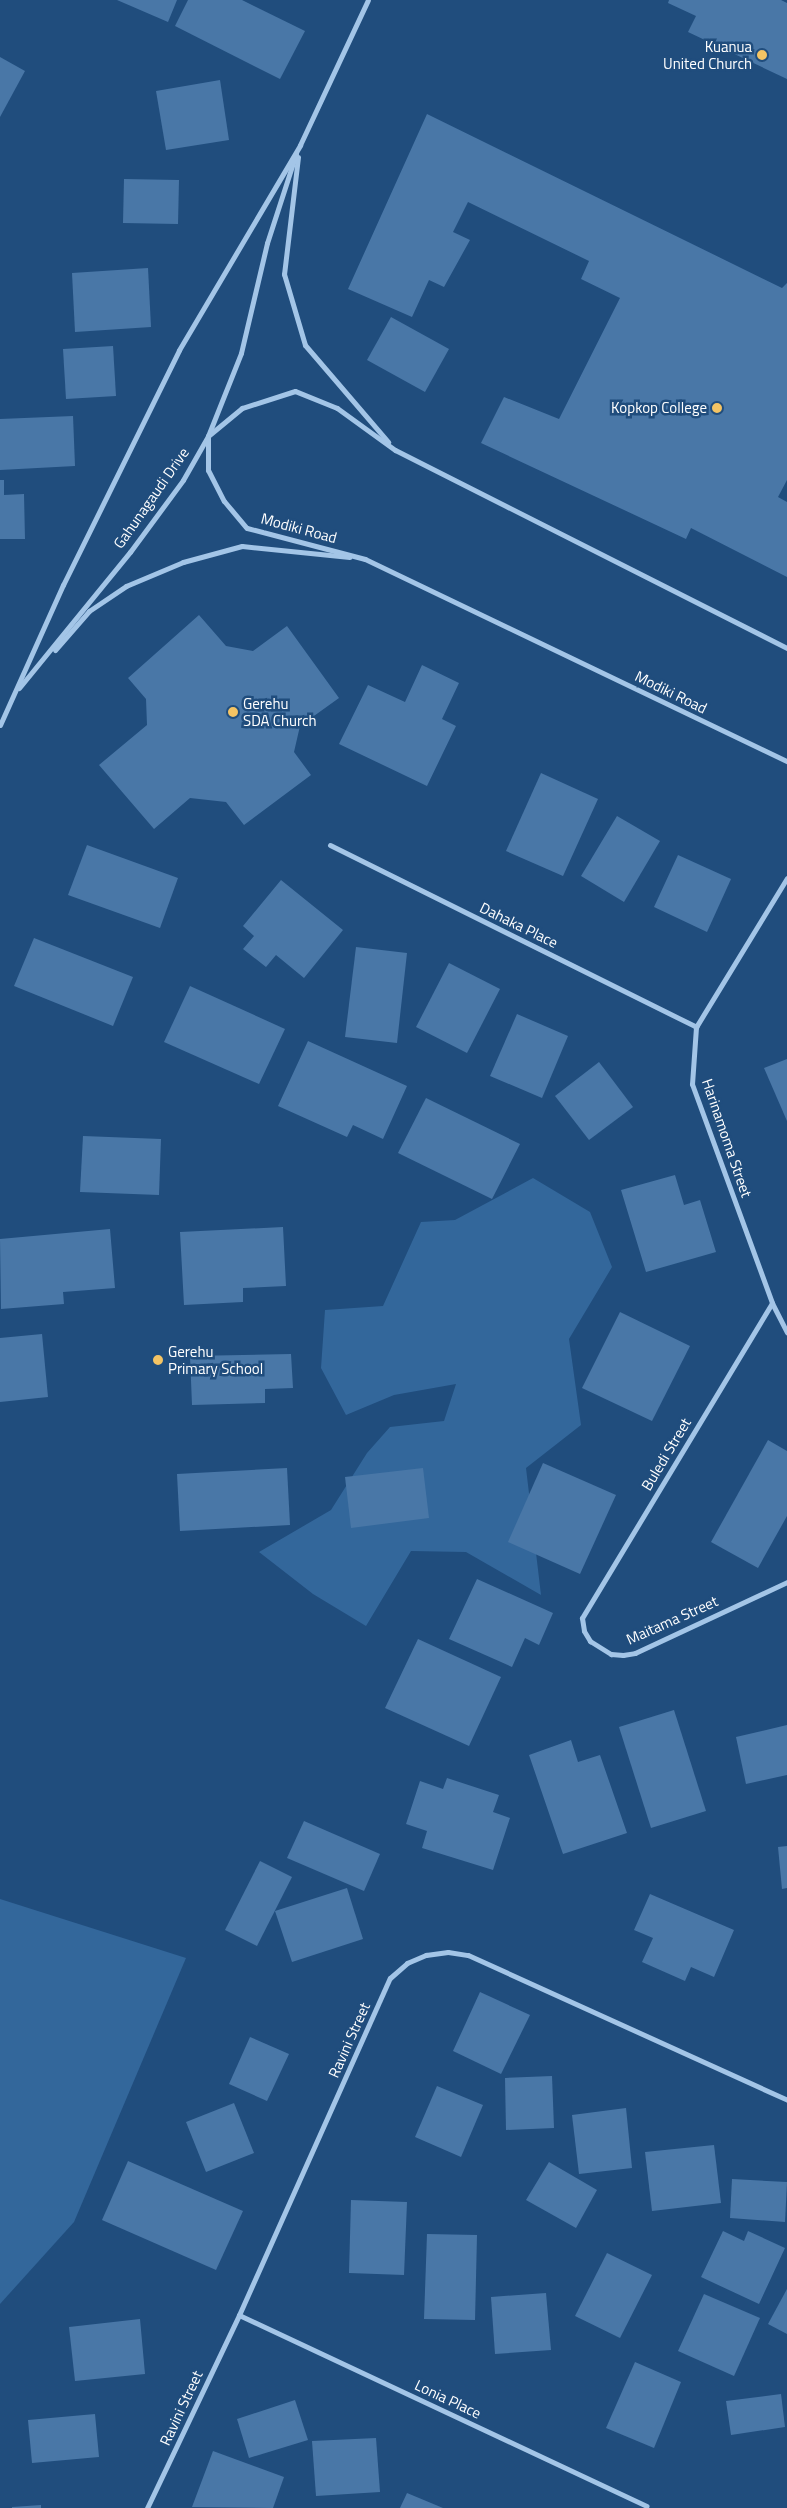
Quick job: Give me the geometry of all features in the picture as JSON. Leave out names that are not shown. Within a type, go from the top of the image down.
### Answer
[{"type":"street","name":"Gahunagaudi Drive","points":[[0,725],[63,585],[178,350],[300,144],[368,0]]},
{"type":"street","name":"Gahunagaudi Drive","points":[[14,695],[130,552],[183,480],[208,436],[241,354],[267,242],[300,144]]},
{"type":"street","points":[[300,144],[284,274],[305,345],[395,450]]},
{"type":"street","points":[[208,436],[242,408],[295,391],[337,408],[395,450],[787,648]]},
{"type":"street","name":"Modiki Road","points":[[208,436],[208,470],[224,502],[247,528],[366,559],[787,761]]},
{"type":"street","points":[[14,695],[89,612],[126,586],[183,562],[242,546],[366,559]]},
{"type":"street","name":"Dahaka Place","points":[[330,845],[696,1027]]},
{"type":"street","name":"Harinamoma Street","points":[[786,880],[696,1027],[692,1084],[772,1303],[787,1332]]},
{"type":"street","name":"Buledi Street","points":[[582,1618],[772,1303]]},
{"type":"street","name":"Maitama Street","points":[[582,1618],[584,1631],[590,1641],[611,1654],[635,1653],[787,1582]]},
{"type":"street","name":"Ravini Street","points":[[148,2508],[239,2314],[390,1978],[407,1964],[426,1955],[448,1952],[468,1955],[787,2100]]},
{"type":"street","name":"Lonia Place","points":[[239,2314],[646,2506]]},
{"type":"shaded area","points":[[533,1178],[590,1212],[612,1267],[569,1339],[581,1425],[526,1468],[541,1595],[466,1552],[411,1551],[366,1626],[313,1594],[259,1552],[331,1510],[367,1453],[390,1427],[444,1421],[456,1384],[394,1395],[346,1415],[321,1368],[325,1310],[383,1306],[421,1222],[455,1220]]},
{"type":"shaded area","points":[[0,1899],[186,1958],[74,2222],[0,2304]]},
{"type":"building","points":[[117,0],[177,0],[168,22]]},
{"type":"building","points":[[188,0],[242,0],[305,31],[280,79],[175,26]]},
{"type":"building","name":"Kuanua United Church","points":[[669,0],[781,0],[787,3],[787,79],[688,32],[696,16],[668,3]]},
{"type":"building","points":[[0,57],[25,71],[0,117]]},
{"type":"building","points":[[220,80],[229,140],[166,150],[156,91]]},
{"type":"building","points":[[427,114],[782,288],[787,283],[787,480],[778,497],[787,502],[787,577],[691,528],[686,539],[481,443],[504,397],[559,419],[620,298],[581,279],[589,261],[468,202],[453,232],[470,240],[444,287],[429,280],[412,317],[348,289]]},
{"type":"building","points":[[124,179],[179,180],[178,224],[123,223]]},
{"type":"building","points":[[148,268],[151,327],[75,332],[72,273]]},
{"type":"building","points":[[391,317],[449,349],[425,392],[367,360]]},
{"type":"building","points":[[113,346],[116,396],[66,399],[63,349]]},
{"type":"building","points":[[73,416],[75,466],[0,470],[0,419]]},
{"type":"building","points":[[0,480],[4,480],[4,495],[24,494],[25,539],[0,539]]},
{"type":"building","name":"Gerehu SDA Church","points":[[199,615],[226,646],[253,651],[287,626],[339,698],[300,726],[294,752],[311,775],[244,825],[226,802],[190,798],[154,829],[99,765],[147,725],[146,699],[128,678]]},
{"type":"building","points":[[422,665],[459,683],[442,719],[456,726],[427,786],[339,744],[368,685],[405,702]]},
{"type":"building","points":[[541,773],[598,799],[563,876],[506,851]]},
{"type":"building","points":[[617,816],[660,841],[624,902],[581,876]]},
{"type":"building","points":[[87,845],[178,878],[160,928],[68,895]]},
{"type":"building","points":[[678,855],[731,879],[707,932],[654,907]]},
{"type":"building","points":[[281,880],[343,930],[304,978],[276,955],[266,967],[243,949],[254,936],[243,926]]},
{"type":"building","points":[[34,938],[133,977],[113,1026],[14,986]]},
{"type":"building","points":[[356,947],[407,953],[397,1043],[345,1037]]},
{"type":"building","points":[[449,963],[500,989],[467,1053],[416,1027]]},
{"type":"building","points":[[190,986],[285,1029],[259,1084],[164,1042]]},
{"type":"building","points":[[517,1014],[568,1036],[542,1098],[490,1076]]},
{"type":"building","points":[[308,1041],[407,1086],[383,1139],[353,1125],[347,1137],[278,1106]]},
{"type":"building","points":[[787,1059],[787,1121],[764,1068]]},
{"type":"building","points":[[599,1062],[633,1107],[589,1140],[555,1096]]},
{"type":"building","points":[[426,1098],[520,1144],[492,1199],[398,1153]]},
{"type":"building","points":[[83,1136],[161,1139],[159,1195],[80,1192]]},
{"type":"building","points":[[675,1175],[684,1205],[700,1200],[716,1252],[646,1272],[621,1190]]},
{"type":"building","points":[[283,1227],[286,1286],[243,1288],[243,1302],[184,1305],[180,1232]]},
{"type":"building","points":[[110,1229],[115,1288],[63,1292],[64,1304],[1,1309],[0,1239]]},
{"type":"building","points":[[620,1312],[690,1346],[652,1421],[582,1388]]},
{"type":"building","points":[[42,1334],[48,1397],[0,1402],[0,1338]]},
{"type":"building","points":[[291,1354],[293,1388],[265,1389],[265,1403],[192,1405],[190,1356]]},
{"type":"building","points":[[768,1440],[787,1451],[787,1516],[758,1568],[711,1542]]},
{"type":"building","points":[[543,1463],[616,1495],[580,1574],[508,1542]]},
{"type":"building","points":[[287,1468],[290,1525],[180,1531],[177,1474]]},
{"type":"building","points":[[423,1468],[429,1518],[351,1528],[345,1477]]},
{"type":"building","points":[[477,1579],[553,1613],[539,1645],[525,1638],[512,1667],[449,1639]]},
{"type":"building","points":[[418,1639],[501,1677],[469,1746],[385,1708]]},
{"type":"building","points":[[674,1710],[706,1811],[651,1828],[619,1727]]},
{"type":"building","points":[[787,1725],[787,1775],[746,1784],[736,1737]]},
{"type":"building","points":[[571,1740],[578,1762],[600,1755],[627,1833],[563,1854],[529,1755]]},
{"type":"building","points":[[447,1778],[499,1795],[493,1812],[510,1818],[493,1870],[422,1848],[427,1831],[406,1824],[420,1781],[443,1789]]},
{"type":"building","points":[[304,1821],[380,1854],[364,1891],[287,1858]]},
{"type":"building","points":[[787,1846],[787,1888],[782,1889],[778,1847]]},
{"type":"building","points":[[260,1861],[292,1877],[257,1946],[225,1930]]},
{"type":"building","points":[[347,1888],[363,1939],[292,1962],[275,1911]]},
{"type":"building","points":[[650,1894],[734,1930],[714,1977],[691,1967],[685,1981],[642,1962],[653,1938],[634,1930]]},
{"type":"building","points":[[480,1992],[530,2015],[501,2074],[453,2051]]},
{"type":"building","points":[[250,2037],[289,2054],[267,2101],[229,2084]]},
{"type":"building","points":[[552,2076],[554,2128],[506,2130],[505,2078]]},
{"type":"building","points":[[437,2086],[483,2105],[461,2157],[415,2137]]},
{"type":"building","points":[[234,2103],[254,2153],[206,2172],[186,2122]]},
{"type":"building","points":[[626,2108],[632,2168],[579,2174],[572,2115]]},
{"type":"building","points":[[714,2145],[721,2203],[652,2211],[645,2152]]},
{"type":"building","points":[[128,2161],[243,2211],[216,2270],[102,2220]]},
{"type":"building","points":[[549,2162],[597,2190],[576,2228],[526,2200]]},
{"type":"building","points":[[732,2179],[787,2182],[785,2222],[730,2218]]},
{"type":"building","points":[[351,2200],[407,2202],[404,2275],[349,2273]]},
{"type":"building","points":[[723,2231],[744,2241],[748,2231],[785,2248],[759,2304],[701,2277]]},
{"type":"building","points":[[427,2234],[477,2235],[475,2320],[424,2319]]},
{"type":"building","points":[[607,2253],[652,2275],[620,2338],[575,2316]]},
{"type":"building","points":[[787,2289],[787,2334],[768,2324]]},
{"type":"building","points":[[546,2293],[551,2350],[495,2354],[491,2297]]},
{"type":"building","points":[[704,2294],[760,2318],[734,2376],[678,2351]]},
{"type":"building","points":[[140,2319],[145,2374],[75,2381],[69,2327]]},
{"type":"building","points":[[635,2362],[681,2382],[654,2448],[606,2428]]},
{"type":"building","points":[[781,2394],[785,2427],[731,2435],[726,2401]]},
{"type":"building","points":[[295,2400],[308,2440],[249,2458],[237,2419]]},
{"type":"building","points":[[95,2414],[99,2457],[32,2463],[28,2420]]},
{"type":"building","points":[[376,2438],[380,2492],[316,2496],[312,2441]]},
{"type":"building","points":[[213,2451],[284,2477],[273,2508],[192,2507]]},
{"type":"building","points":[[407,2493],[443,2508],[400,2508]]},
{"type":"building","points":[[41,2505],[41,2508],[12,2508],[12,2507]]},
{"type":"place","name":"Kuanua United Church","points":[[762,55]]},
{"type":"place","name":"Kopkop College","points":[[717,408]]},
{"type":"place","name":"Gerehu SDA Church","points":[[233,712]]},
{"type":"place","name":"Gerehu Primary School","points":[[158,1360]]}]
